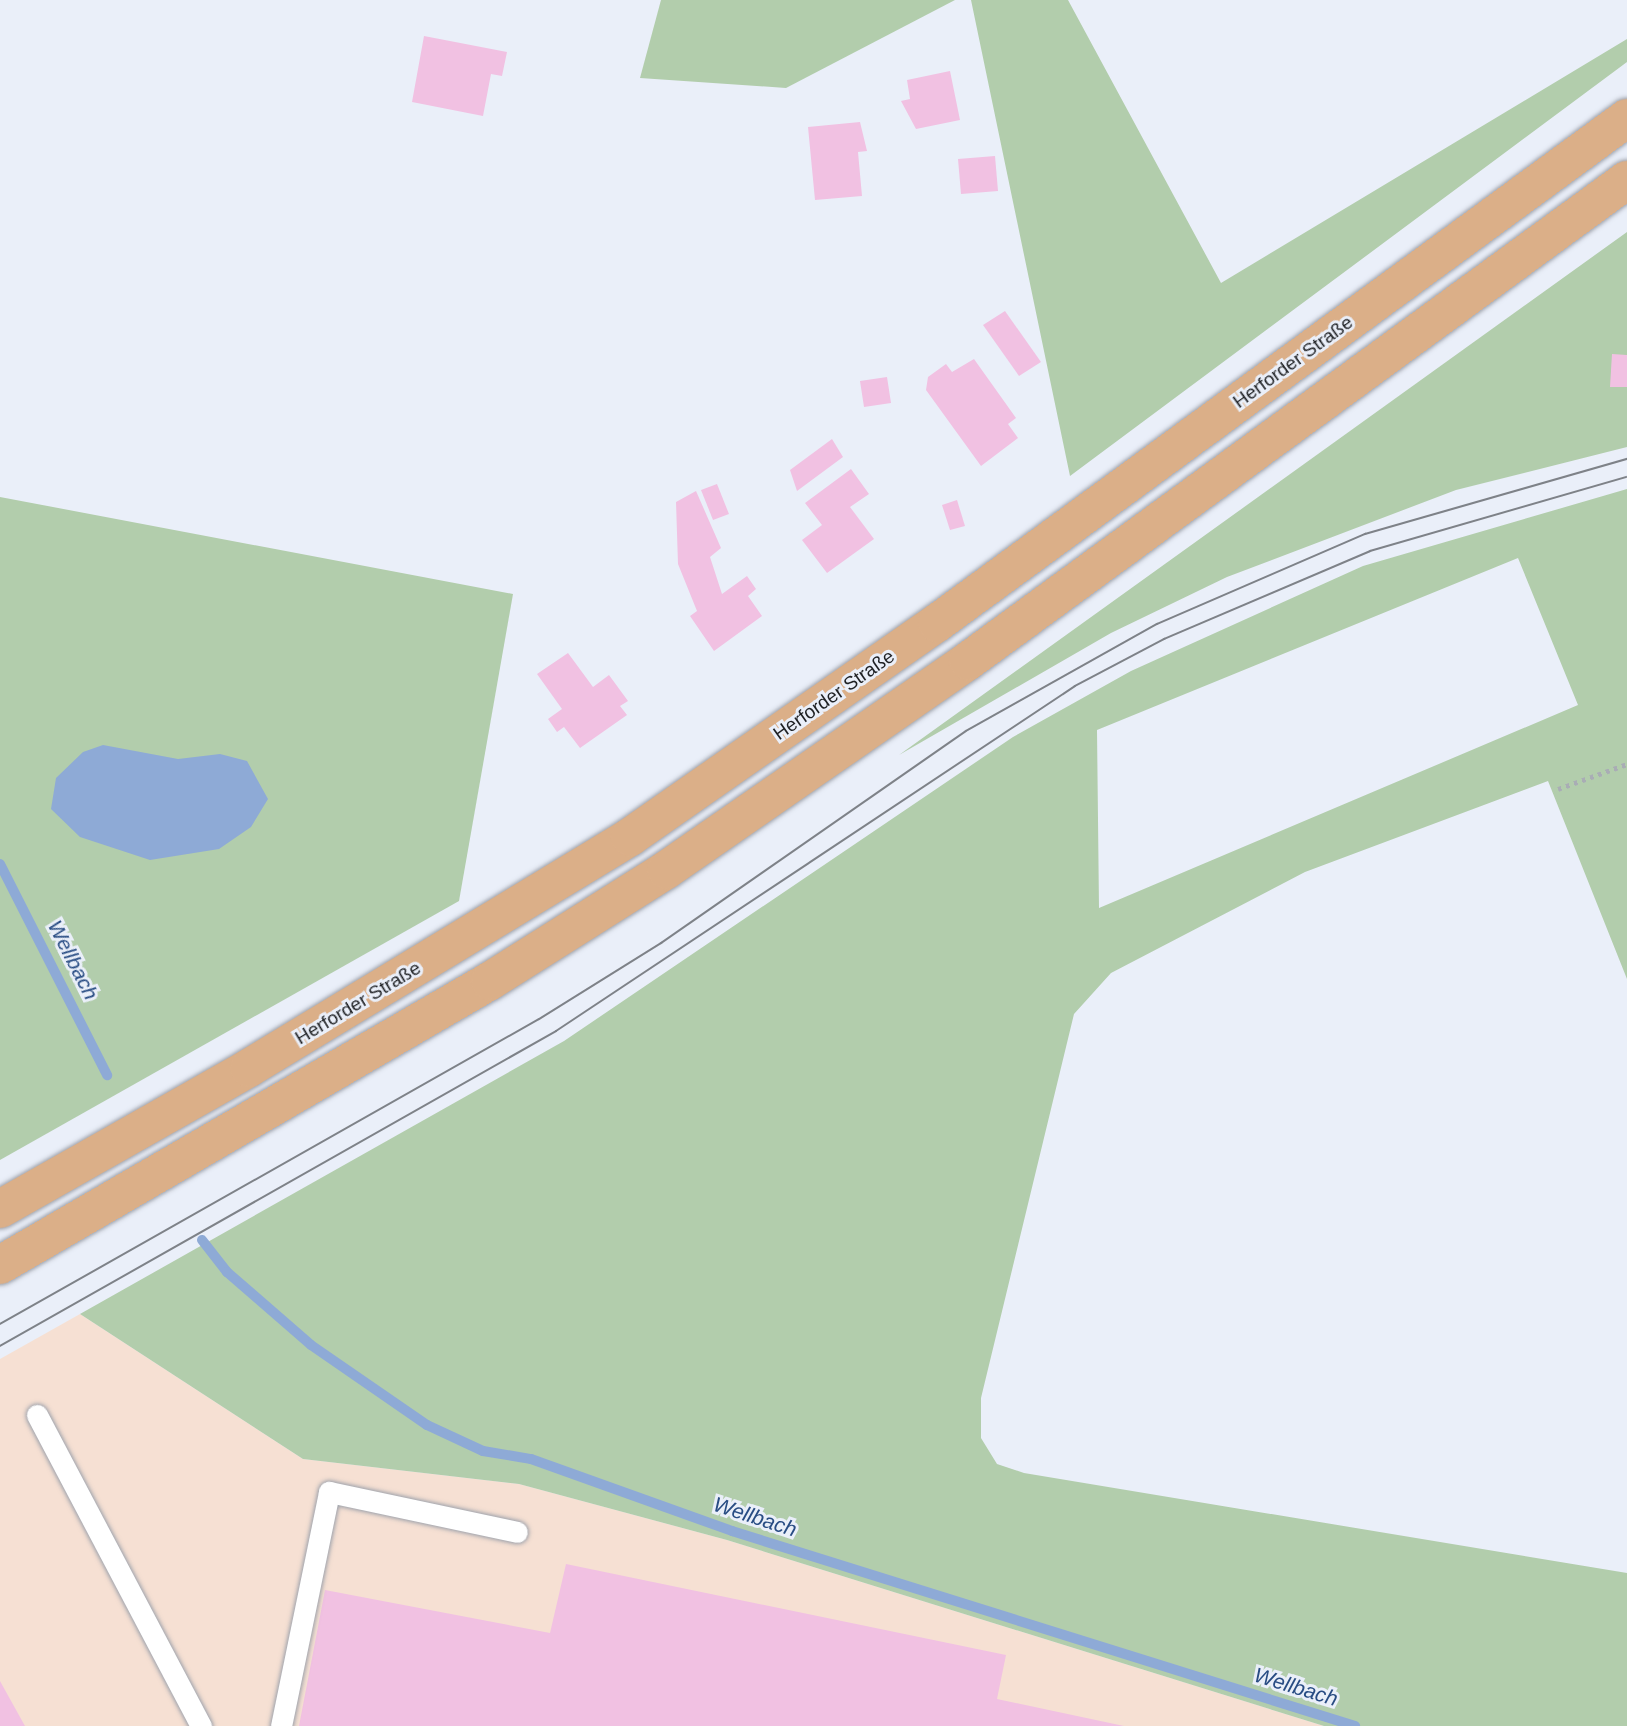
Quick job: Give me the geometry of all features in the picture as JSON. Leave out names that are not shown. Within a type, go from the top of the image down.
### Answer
[{"type":"main road","name":"Herforder Straße","points":[[0,1209],[261,1061],[630,837],[936,623],[1627,118]]},
{"type":"main road","points":[[0,1265],[490,981],[666,870],[968,661],[1627,180]]},
{"type":"lane","points":[[37,1415],[201,1726]]},
{"type":"lane","points":[[281,1726],[330,1492],[517,1532]]},
{"type":"path","points":[[1558,789],[1627,764]]},
{"type":"shaded area","points":[[80,1314],[303,1459],[519,1484],[727,1540],[1324,1726],[0,1726],[0,1359]]},
{"type":"green space","points":[[661,0],[955,0],[786,88],[640,78]]},
{"type":"green space","points":[[971,0],[1068,0],[1221,283],[1627,39],[1627,62],[1070,476]]},
{"type":"green space","points":[[1627,232],[1627,447],[1456,490],[1227,577],[1111,633],[899,755]]},
{"type":"green space","points":[[1627,489],[1627,979],[1548,781],[1305,872],[1111,973],[1074,1014],[981,1398],[981,1438],[997,1464],[1024,1473],[1627,1573],[1627,1726],[1324,1726],[727,1540],[519,1484],[303,1459],[80,1314],[564,1041],[1013,737],[1131,671],[1363,566]],"holes":[[[1518,558],[1578,705],[1099,908],[1097,730]]]},
{"type":"green space","points":[[0,497],[513,594],[459,901],[0,1160]]},
{"type":"water","points":[[103,745],[178,759],[220,754],[247,761],[268,799],[251,827],[219,849],[150,860],[80,837],[51,809],[56,778],[83,752]]},
{"type":"building","points":[[424,36],[507,52],[502,76],[491,74],[483,116],[412,102]]},
{"type":"building","points":[[950,71],[960,120],[916,129],[901,101],[910,99],[907,80]]},
{"type":"building","points":[[860,122],[867,151],[858,152],[862,196],[815,200],[808,127]]},
{"type":"building","points":[[995,156],[998,191],[961,194],[958,159]]},
{"type":"building","points":[[1005,311],[1041,362],[1019,376],[983,325]]},
{"type":"building","points":[[1612,354],[1627,355],[1627,387],[1610,387]]},
{"type":"building","points":[[974,359],[1016,418],[1008,424],[1018,438],[981,466],[926,390],[928,377],[946,364],[952,372]]},
{"type":"building","points":[[887,377],[891,403],[864,407],[860,381]]},
{"type":"building","points":[[832,439],[843,457],[797,491],[790,470]]},
{"type":"building","points":[[851,469],[869,494],[850,507],[874,539],[827,573],[802,540],[822,525],[805,503]]},
{"type":"building","points":[[717,484],[729,514],[713,520],[701,490]]},
{"type":"building","points":[[696,491],[721,548],[710,557],[722,594],[747,576],[756,589],[748,596],[762,616],[714,651],[690,616],[697,611],[678,564],[676,502]]},
{"type":"building","points":[[957,500],[965,526],[950,530],[942,505]]},
{"type":"building","points":[[568,653],[593,687],[609,675],[628,701],[620,706],[627,715],[580,748],[564,727],[557,732],[548,719],[562,709],[537,674]]},
{"type":"building","points":[[566,1564],[1006,1655],[997,1699],[1124,1726],[299,1726],[325,1590],[550,1633]]},
{"type":"building","points":[[0,1681],[25,1726],[0,1726]]},
{"type":"waterway","name":"Wellbach","points":[[0,864],[107,1075]]},
{"type":"waterway","name":"Wellbach","points":[[202,1240],[227,1272],[311,1345],[427,1425],[483,1451],[531,1459],[732,1531],[1355,1726]]},
{"type":"tram line","points":[[0,1324],[539,1019],[661,943],[966,731],[1157,624],[1365,534],[1627,459]]},
{"type":"tram line","points":[[0,1346],[556,1031],[1075,686],[1164,639],[1370,551],[1627,477]]}]
